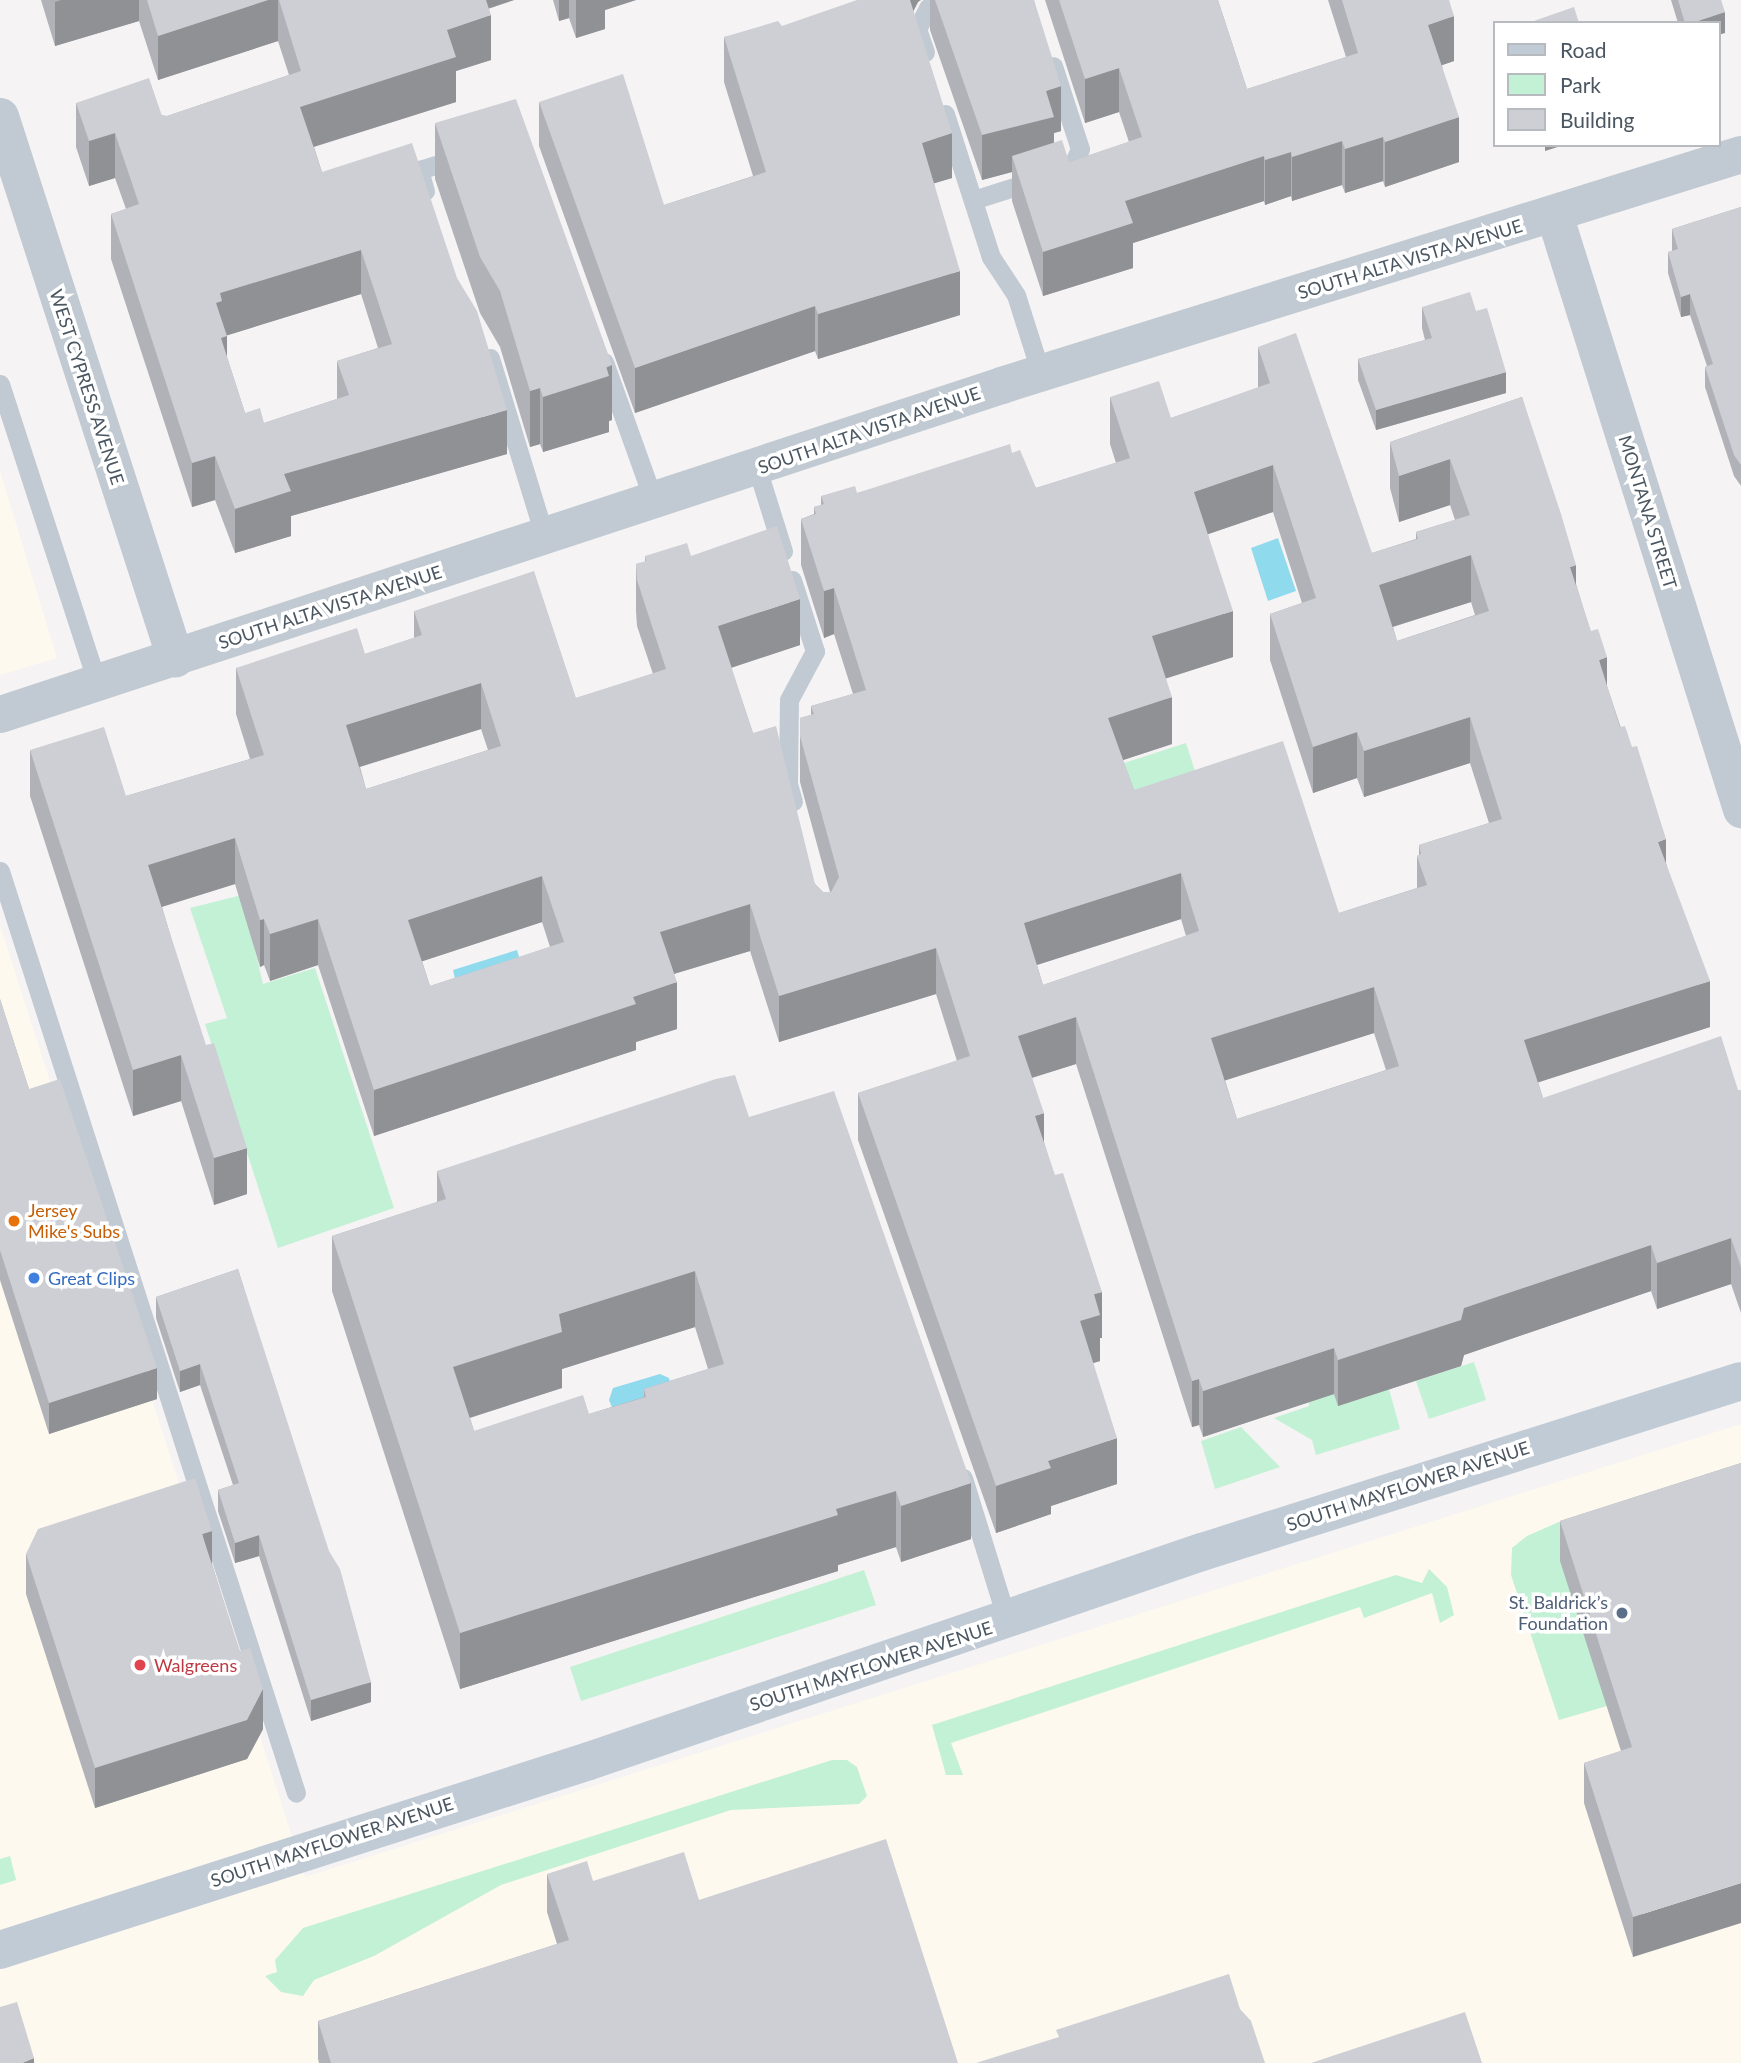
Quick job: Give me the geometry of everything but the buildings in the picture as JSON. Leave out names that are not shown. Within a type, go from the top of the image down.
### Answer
[{"type":"street","name":"WEST CYPRESS AVENUE","points":[[0,116],[174,658]]},
{"type":"street","name":"SOUTH ALTA VISTA AVENUE","points":[[0,714],[1041,374],[1741,154]]},
{"type":"street","name":"MONTANA STREET","points":[[1554,214],[1741,809]]},
{"type":"street","name":"SOUTH MAYFLOWER AVENUE","points":[[0,1950],[1007,1620],[1202,1552],[1741,1381]]},
{"type":"lane","points":[[930,69],[917,29],[928,8],[952,0]]},
{"type":"lane","points":[[973,200],[1072,169],[1080,149],[1048,50]]},
{"type":"lane","points":[[939,95],[991,257],[1016,295],[1041,374]]},
{"type":"lane","points":[[431,213],[419,170],[484,151]]},
{"type":"lane","points":[[481,340],[522,451],[544,535]]},
{"type":"lane","points":[[597,345],[654,502]]},
{"type":"lane","points":[[0,384],[97,682]]},
{"type":"lane","points":[[757,468],[815,651],[789,700],[788,784],[799,823]]},
{"type":"lane","points":[[0,871],[296,1793]]},
{"type":"lane","points":[[957,1462],[1007,1620]]},
{"type":"shaded area","points":[[0,471],[57,658],[0,675]]},
{"type":"shaded area","points":[[0,925],[305,1877],[1741,1424],[1741,2063],[0,2063]]},
{"type":"green space","points":[[1186,743],[1200,787],[1150,842],[1124,763]]},
{"type":"green space","points":[[242,895],[263,984],[315,968],[394,1208],[278,1248],[205,1024],[227,1018],[190,908]]},
{"type":"green space","points":[[1474,1362],[1486,1400],[1429,1419],[1416,1381]]},
{"type":"green space","points":[[1389,1389],[1400,1429],[1316,1455],[1312,1440],[1274,1418],[1309,1406],[1308,1395]]},
{"type":"green space","points":[[1241,1427],[1280,1467],[1215,1489],[1201,1441]]},
{"type":"green space","points":[[1561,1521],[1607,1706],[1559,1720],[1511,1575],[1512,1548],[1527,1536]]},
{"type":"green space","points":[[1429,1569],[1447,1587],[1454,1615],[1440,1623],[1432,1593],[1364,1618],[1360,1607],[951,1743],[963,1775],[946,1775],[932,1725],[1396,1575],[1422,1583]]},
{"type":"green space","points":[[864,1570],[876,1605],[581,1701],[570,1667]]},
{"type":"green space","points":[[832,1760],[847,1760],[857,1767],[867,1796],[859,1804],[731,1810],[501,1885],[374,1956],[314,1980],[303,1996],[281,1992],[265,1976],[277,1972],[275,1960],[303,1928]]},
{"type":"green space","points":[[10,1856],[16,1880],[0,1885],[0,1859]]},
{"type":"water","points":[[1278,538],[1296,591],[1268,601],[1251,548]]},
{"type":"water","points":[[517,950],[528,987],[455,979],[453,970]]},
{"type":"water","points":[[660,1374],[669,1378],[672,1389],[613,1410],[609,1400],[613,1388]]},
{"type":"place","name":"Jersey Mike's Subs","points":[[14,1221]]},
{"type":"place","name":"Great Clips","points":[[34,1278]]},
{"type":"place","name":"St. Baldrick’s Foundation","points":[[1622,1613]]},
{"type":"place","name":"Walgreens","points":[[140,1665]]}]
